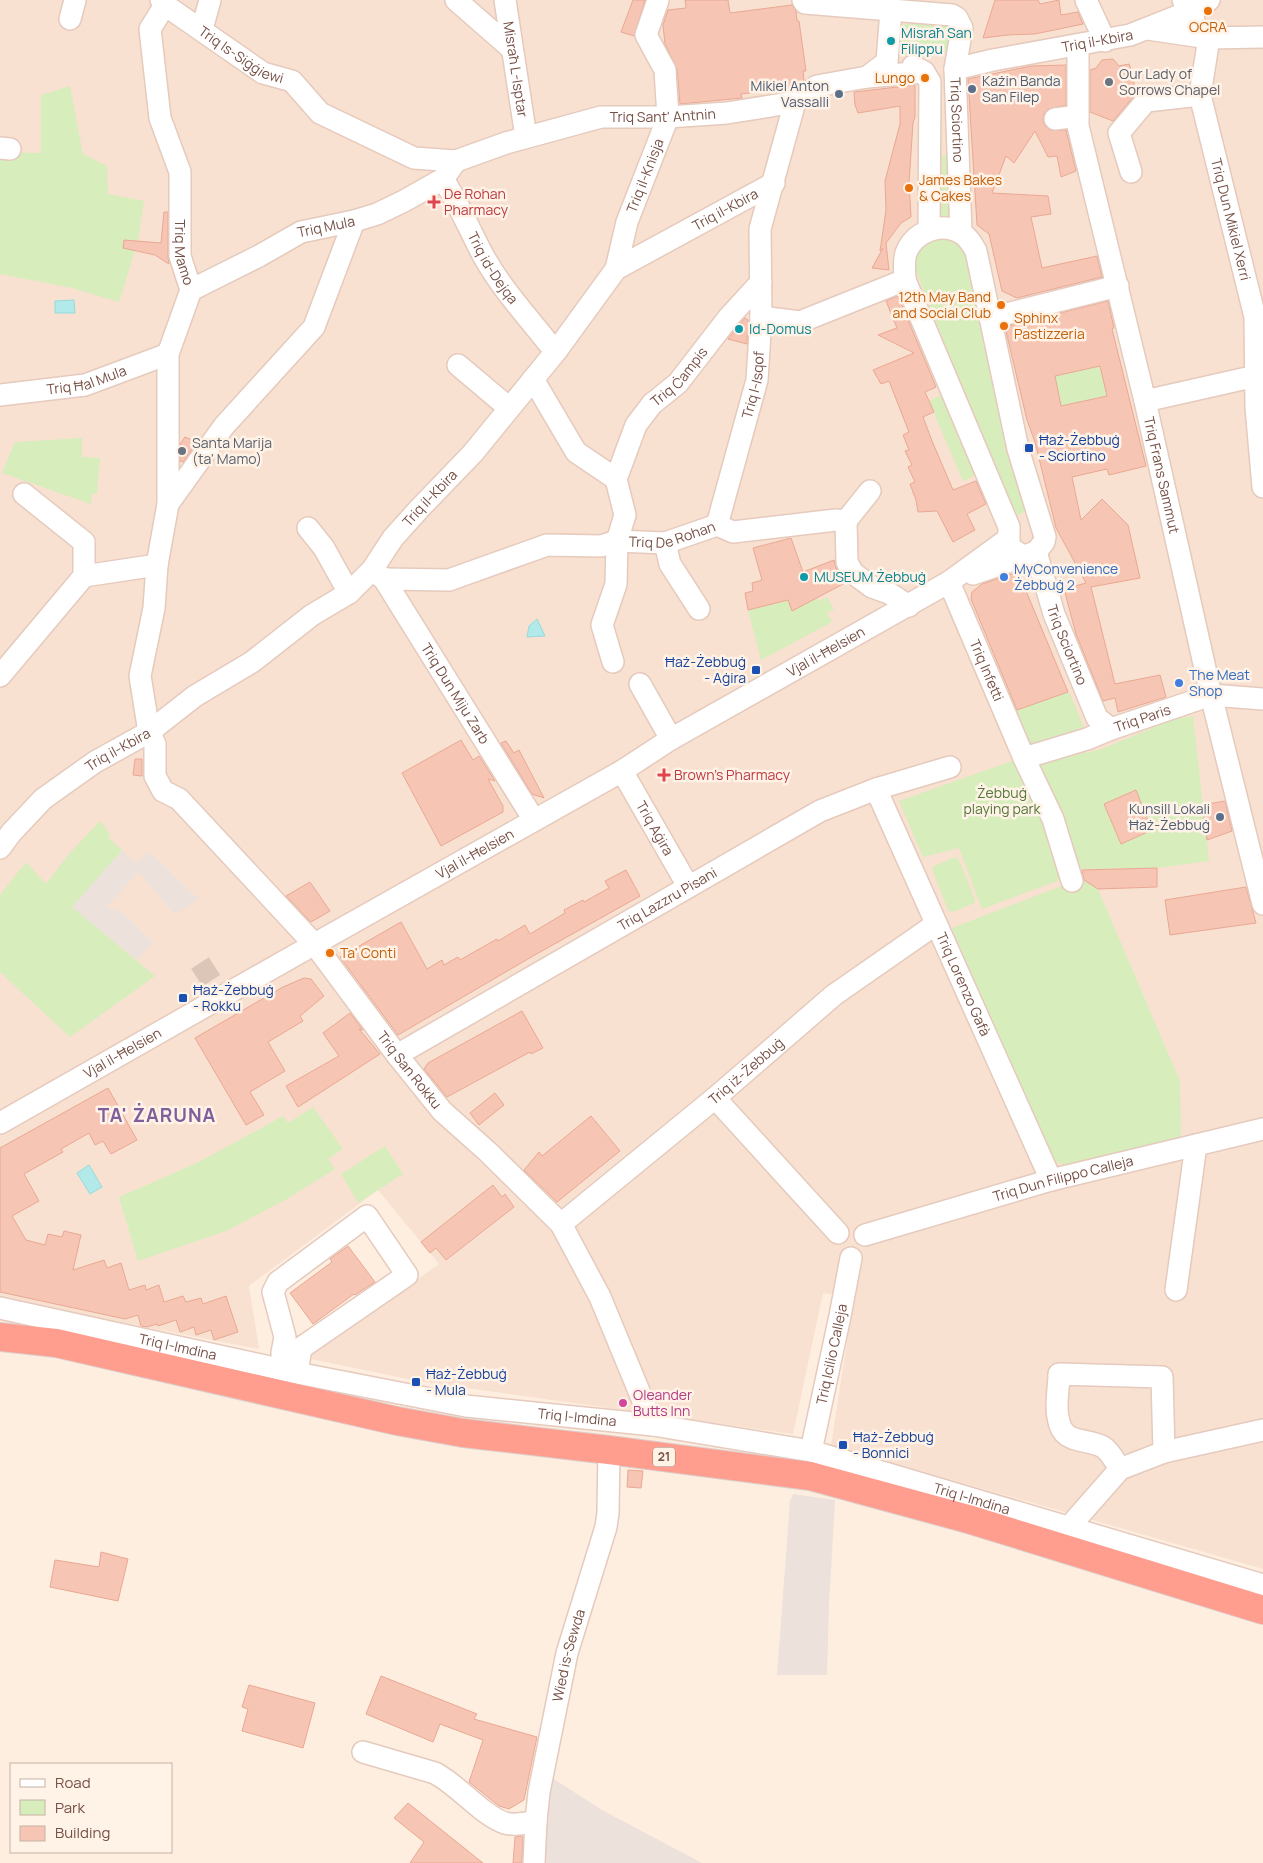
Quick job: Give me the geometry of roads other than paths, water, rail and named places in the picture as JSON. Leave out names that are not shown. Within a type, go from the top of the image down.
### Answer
[{"type":"highway","name":"Triq l-Imdina","points":[[0,1337],[56,1343],[397,1421],[463,1433],[810,1476],[968,1519],[1263,1610]]},
{"type":"street","points":[[202,29],[210,0]]},
{"type":"street","points":[[456,0],[480,23],[512,49]]},
{"type":"street","name":"Misraħ L-Isptar","points":[[505,0],[526,137]]},
{"type":"street","name":"Triq il-Knisja","points":[[616,269],[627,222],[668,117],[665,70],[646,35],[658,0]]},
{"type":"street","points":[[803,0],[805,3],[952,15],[960,23],[961,37],[977,53],[993,60]]},
{"type":"street","points":[[1086,0],[1105,41]]},
{"type":"street","name":"Triq Is-Siġġiewi","points":[[163,3],[263,73],[292,81],[320,113],[414,158],[456,161]]},
{"type":"street","name":"Triq Mamo","points":[[149,732],[140,676],[154,608],[157,565],[168,504],[168,354],[191,290],[180,256],[180,172],[160,118],[150,29],[163,3]]},
{"type":"street","points":[[1148,28],[1195,3]]},
{"type":"street","points":[[1131,172],[1119,133],[1146,101],[1200,95],[1209,38],[1194,25],[1195,3]]},
{"type":"street","points":[[891,10],[889,52],[924,72]]},
{"type":"street","name":"Triq il-Kbira","points":[[956,69],[993,60],[1105,41],[1148,28],[1209,38],[1263,37]]},
{"type":"street","name":"Triq Sciortino","points":[[961,37],[956,69],[961,233]]},
{"type":"street","name":"Triq Frans Sammut","points":[[1078,45],[1078,126],[1145,401],[1211,695],[1263,904]]},
{"type":"street","name":"Triq Sant' Antnin","points":[[867,77],[887,62],[889,52]]},
{"type":"street","name":"Triq Sant' Antnin","points":[[456,161],[526,137],[601,117],[668,117],[727,113],[796,102],[817,86],[867,77],[924,72]]},
{"type":"street","name":"Triq Sciortino","points":[[924,72],[930,82],[929,230],[920,235],[906,254],[905,280],[1009,533],[1009,548],[1029,554],[1097,718],[1111,728]]},
{"type":"street","name":"Triq Dun Mikiel Xerri","points":[[1200,95],[1259,317],[1256,407],[1263,487]]},
{"type":"street","name":"Triq il-Kbira","points":[[0,848],[11,833],[43,799],[95,762],[149,732],[195,696],[252,662],[312,614],[378,574],[393,538],[474,454],[557,350],[616,269],[774,183],[796,102]]},
{"type":"street","points":[[1055,119],[1078,116]]},
{"type":"street","name":"Triq Mula","points":[[191,290],[259,256],[301,232],[354,221],[377,214],[404,201],[443,179],[456,161]]},
{"type":"street","name":"Triq id-Dejqa","points":[[443,179],[485,259],[514,300],[557,350]]},
{"type":"street","name":"Triq l-Isqof","points":[[717,525],[757,380],[761,317],[760,229],[774,183]]},
{"type":"street","name":"Triq Mamo","points":[[168,504],[224,426],[314,327],[354,221]]},
{"type":"street","points":[[929,230],[942,228],[961,233],[976,251],[1018,449],[1045,537],[1044,542],[1029,554]]},
{"type":"street","points":[[761,317],[800,322],[905,280]]},
{"type":"street","name":"Triq Ċampis","points":[[616,479],[636,424],[652,404],[678,383],[729,317],[761,282]]},
{"type":"street","points":[[990,318],[1118,286]]},
{"type":"street","name":"Triq Ħal Mula","points":[[0,394],[85,385],[168,354]]},
{"type":"street","points":[[458,365],[509,408]]},
{"type":"street","points":[[1145,401],[1256,376]]},
{"type":"street","points":[[533,379],[576,452],[616,479],[625,515],[617,542],[616,584],[602,625],[613,662]]},
{"type":"street","points":[[870,490],[846,521],[847,562],[853,573],[872,586],[889,593],[909,606]]},
{"type":"street","points":[[0,676],[84,576],[84,542],[24,494]]},
{"type":"street","points":[[1009,533],[1025,519],[1040,525]]},
{"type":"street","name":"Triq De Rohan","points":[[378,574],[449,580],[547,545],[601,546],[617,542],[665,543],[717,525],[733,532],[836,520],[846,521]]},
{"type":"street","points":[[308,528],[324,548],[349,593]]},
{"type":"street","name":"Vjal il-Ħelsien","points":[[0,1123],[220,996],[315,945],[622,771],[671,739],[909,606],[949,582],[1009,533]]},
{"type":"street","points":[[665,543],[670,564],[699,609]]},
{"type":"street","name":"Vjal il-Ħelsien","points":[[949,582],[1029,554]]},
{"type":"street","points":[[84,576],[157,565]]},
{"type":"street","name":"Triq Dun Miju Zarb","points":[[378,574],[534,820]]},
{"type":"street","name":"Triq Infetti","points":[[949,582],[1024,758],[1053,820],[1072,881]]},
{"type":"street","points":[[640,684],[671,739]]},
{"type":"street","name":"Triq Paris","points":[[1024,758],[1087,739],[1111,728],[1211,695],[1263,699]]},
{"type":"street","name":"Triq San Rokku","points":[[149,732],[155,744],[155,776],[163,791],[179,799],[277,902],[315,945],[397,1055],[442,1111],[488,1152],[561,1224],[600,1297],[653,1425]]},
{"type":"street","name":"Triq Lazzru Pisani","points":[[397,1055],[820,810],[876,789],[950,767]]},
{"type":"street","name":"Triq Aġira","points":[[622,771],[688,886]]},
{"type":"street","name":"Triq Lorenzo Gafà","points":[[876,789],[1050,1180]]},
{"type":"street","name":"Triq iż-Żebbuġ","points":[[561,1224],[715,1098],[834,995],[936,924]]},
{"type":"street","points":[[715,1098],[838,1233]]},
{"type":"street","name":"Triq Dun Filippo Calleja","points":[[865,1235],[1050,1180],[1263,1129]]},
{"type":"street","points":[[1176,1290],[1196,1145]]},
{"type":"street","points":[[367,1216],[407,1275],[301,1348],[290,1371],[282,1353],[285,1337],[273,1292],[278,1282],[367,1216]]},
{"type":"street","points":[[858,1228],[865,1235],[867,1241],[861,1255],[851,1258],[841,1255],[835,1243],[838,1233],[842,1229],[858,1228]]},
{"type":"street","name":"Triq Icilio Calleja","points":[[811,1451],[851,1258]]},
{"type":"street","name":"Triq l-Imdina","points":[[0,1308],[290,1371],[466,1406],[653,1425],[811,1451],[1263,1585]]},
{"type":"street","points":[[1120,1469],[1104,1448],[1076,1440],[1069,1437],[1065,1432],[1058,1417],[1059,1374],[1162,1377],[1164,1452]]},
{"type":"street","points":[[1069,1527],[1120,1469],[1164,1452],[1263,1430]]},
{"type":"street","name":"Wied is-Sewda","points":[[534,1863],[539,1792],[567,1653],[606,1527],[609,1450]]},
{"type":"street","points":[[362,1752],[436,1773],[445,1778],[493,1817],[505,1824],[536,1821]]},
{"type":"water","points":[[74,300],[75,313],[55,313],[55,301]]},
{"type":"water","points":[[537,619],[545,636],[527,637],[529,626]]},
{"type":"water","points":[[89,1165],[102,1187],[90,1194],[77,1173]]},
{"type":"tunnel","points":[[200,963],[221,996]]},
{"type":"place","name":"OCRA","points":[[1208,11]]},
{"type":"place","name":"Misraħ San Filippu","points":[[891,41]]},
{"type":"place","name":"Lungo","points":[[925,78]]},
{"type":"place","name":"Our Lady of Sorrows Chapel","points":[[1109,82]]},
{"type":"place","name":"Każin Banda San Filep","points":[[972,89]]},
{"type":"place","name":"Mikiel Anton Vassalli","points":[[839,94]]},
{"type":"place","name":"James Bakes & Cakes","points":[[909,188]]},
{"type":"place","name":"De Rohan Pharmacy","points":[[434,202]]},
{"type":"place","name":"12th May Band and Social Club","points":[[1001,305]]},
{"type":"place","name":"Sphinx Pastizzeria","points":[[1004,326]]},
{"type":"place","name":"Id-Domus","points":[[739,329]]},
{"type":"place","name":"Ħaż-Żebbuġ - Sciortino","points":[[1029,448]]},
{"type":"place","name":"Santa Marija (ta' Mamo)","points":[[182,451]]},
{"type":"place","name":"MUSEUM Żebbuġ","points":[[804,577]]},
{"type":"place","name":"MyConvenience Żebbuġ 2","points":[[1004,577]]},
{"type":"place","name":"Ħaż-Żebbuġ - Aġira","points":[[756,670]]},
{"type":"place","name":"The Meat Shop","points":[[1179,683]]},
{"type":"place","name":"Brown’s Pharmacy","points":[[664,775]]},
{"type":"place","name":"Kunsill Lokali Ħaż-Żebbuġ","points":[[1220,817]]},
{"type":"place","name":"Ta' Conti","points":[[330,953]]},
{"type":"place","name":"Ħaż-Żebbuġ - Rokku","points":[[183,998]]},
{"type":"place","name":"Ħaż-Żebbuġ - Mula","points":[[416,1382]]},
{"type":"place","name":"Oleander Butts Inn","points":[[623,1403]]},
{"type":"place","name":"Ħaż-Żebbuġ - Bonnici","points":[[843,1445]]},
{"type":"district","name":"TA' ŻARUNA","points":[[157,1115]]},
{"type":"park label","name":"Żebbuġ playing park","points":[[1002,802]]}]
